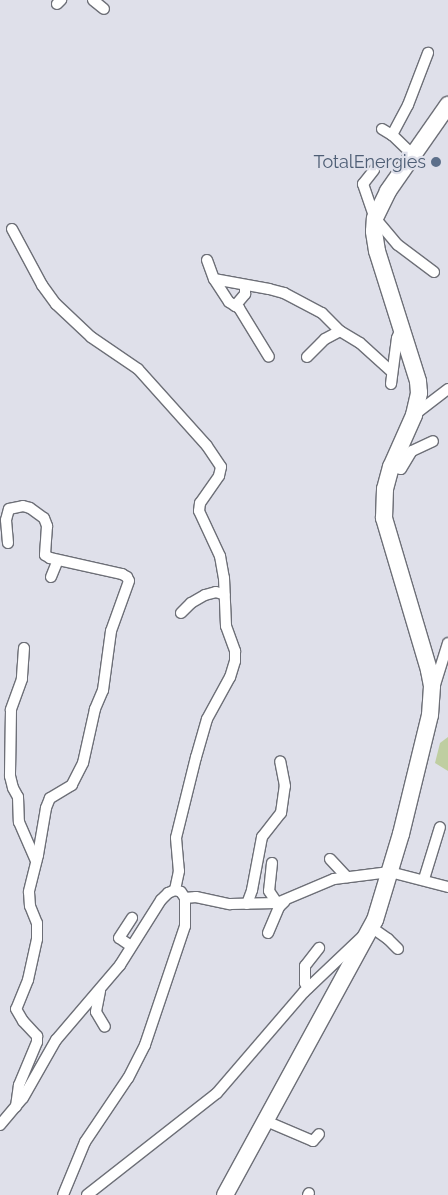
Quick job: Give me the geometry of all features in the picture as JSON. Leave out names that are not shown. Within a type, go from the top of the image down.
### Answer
[{"type":"main road","points":[[225,1195],[371,928],[390,872],[430,715],[432,694],[430,670],[384,518],[385,489],[391,467],[414,415],[417,404],[418,381],[377,251],[374,231],[375,218],[388,191],[448,105]]},
{"type":"street","points":[[93,0],[104,9]]},
{"type":"street","points":[[392,135],[408,105],[428,53]]},
{"type":"street","points":[[382,129],[392,135],[414,156]]},
{"type":"street","points":[[374,170],[363,184],[375,218],[398,245],[434,272]]},
{"type":"street","points":[[12,229],[42,285],[56,304],[91,337],[138,369],[222,467],[219,476],[200,503],[200,511],[220,556],[225,595],[226,626],[235,651],[236,661],[230,678],[207,719],[196,757],[176,838],[179,870],[175,890]]},
{"type":"street","points":[[207,260],[214,279],[229,302],[235,306],[269,357]]},
{"type":"street","points":[[214,279],[245,286],[269,288],[303,302],[330,318],[340,331],[360,343],[392,372]]},
{"type":"street","points":[[235,306],[245,294],[245,286]]},
{"type":"street","points":[[391,384],[397,338],[402,326]]},
{"type":"street","points":[[306,357],[325,339],[340,331]]},
{"type":"street","points":[[414,415],[448,389]]},
{"type":"street","points":[[391,467],[401,469],[412,451],[433,441]]},
{"type":"street","points":[[8,543],[6,520],[9,509],[23,506],[30,508],[44,518],[47,526],[45,555],[58,560],[122,574],[129,581],[111,631],[103,690],[95,709],[86,752],[72,785],[55,794],[48,803],[28,899],[37,923],[37,939],[28,980],[16,1008],[23,1021],[37,1036],[37,1042],[19,1085],[16,1106]]},
{"type":"street","points":[[51,577],[58,560]]},
{"type":"street","points":[[181,613],[191,603],[205,595],[216,592],[225,595]]},
{"type":"street","points":[[432,694],[439,676],[443,653],[448,642]]},
{"type":"street","points":[[24,648],[22,679],[11,710],[10,776],[12,788],[18,797],[20,822],[36,862]]},
{"type":"street","points":[[247,904],[252,890],[262,836],[280,813],[285,786],[280,761]]},
{"type":"street","points":[[420,882],[440,827]]},
{"type":"street","points":[[330,859],[347,877]]},
{"type":"street","points":[[272,863],[269,891],[282,901]]},
{"type":"street","points":[[186,898],[196,896],[216,903],[247,904],[282,901],[334,879],[390,872],[420,882],[448,886]]},
{"type":"street","points":[[0,1125],[16,1106],[56,1040],[120,965],[161,900],[168,893],[175,890],[181,892],[186,898],[185,926],[145,1045],[136,1066],[85,1142],[63,1195]]},
{"type":"street","points":[[268,933],[282,901]]},
{"type":"street","points":[[131,946],[119,938],[132,918]]},
{"type":"street","points":[[87,1195],[212,1098],[308,988],[371,928],[398,949]]},
{"type":"street","points":[[308,988],[305,966],[319,948]]},
{"type":"street","points":[[100,990],[96,1012],[105,1027]]},
{"type":"street","points":[[266,1121],[313,1141],[319,1134]]},
{"type":"green space","points":[[448,737],[448,771],[435,763],[440,743]]},
{"type":"place","name":"TotalEnergies","points":[[436,162]]}]
